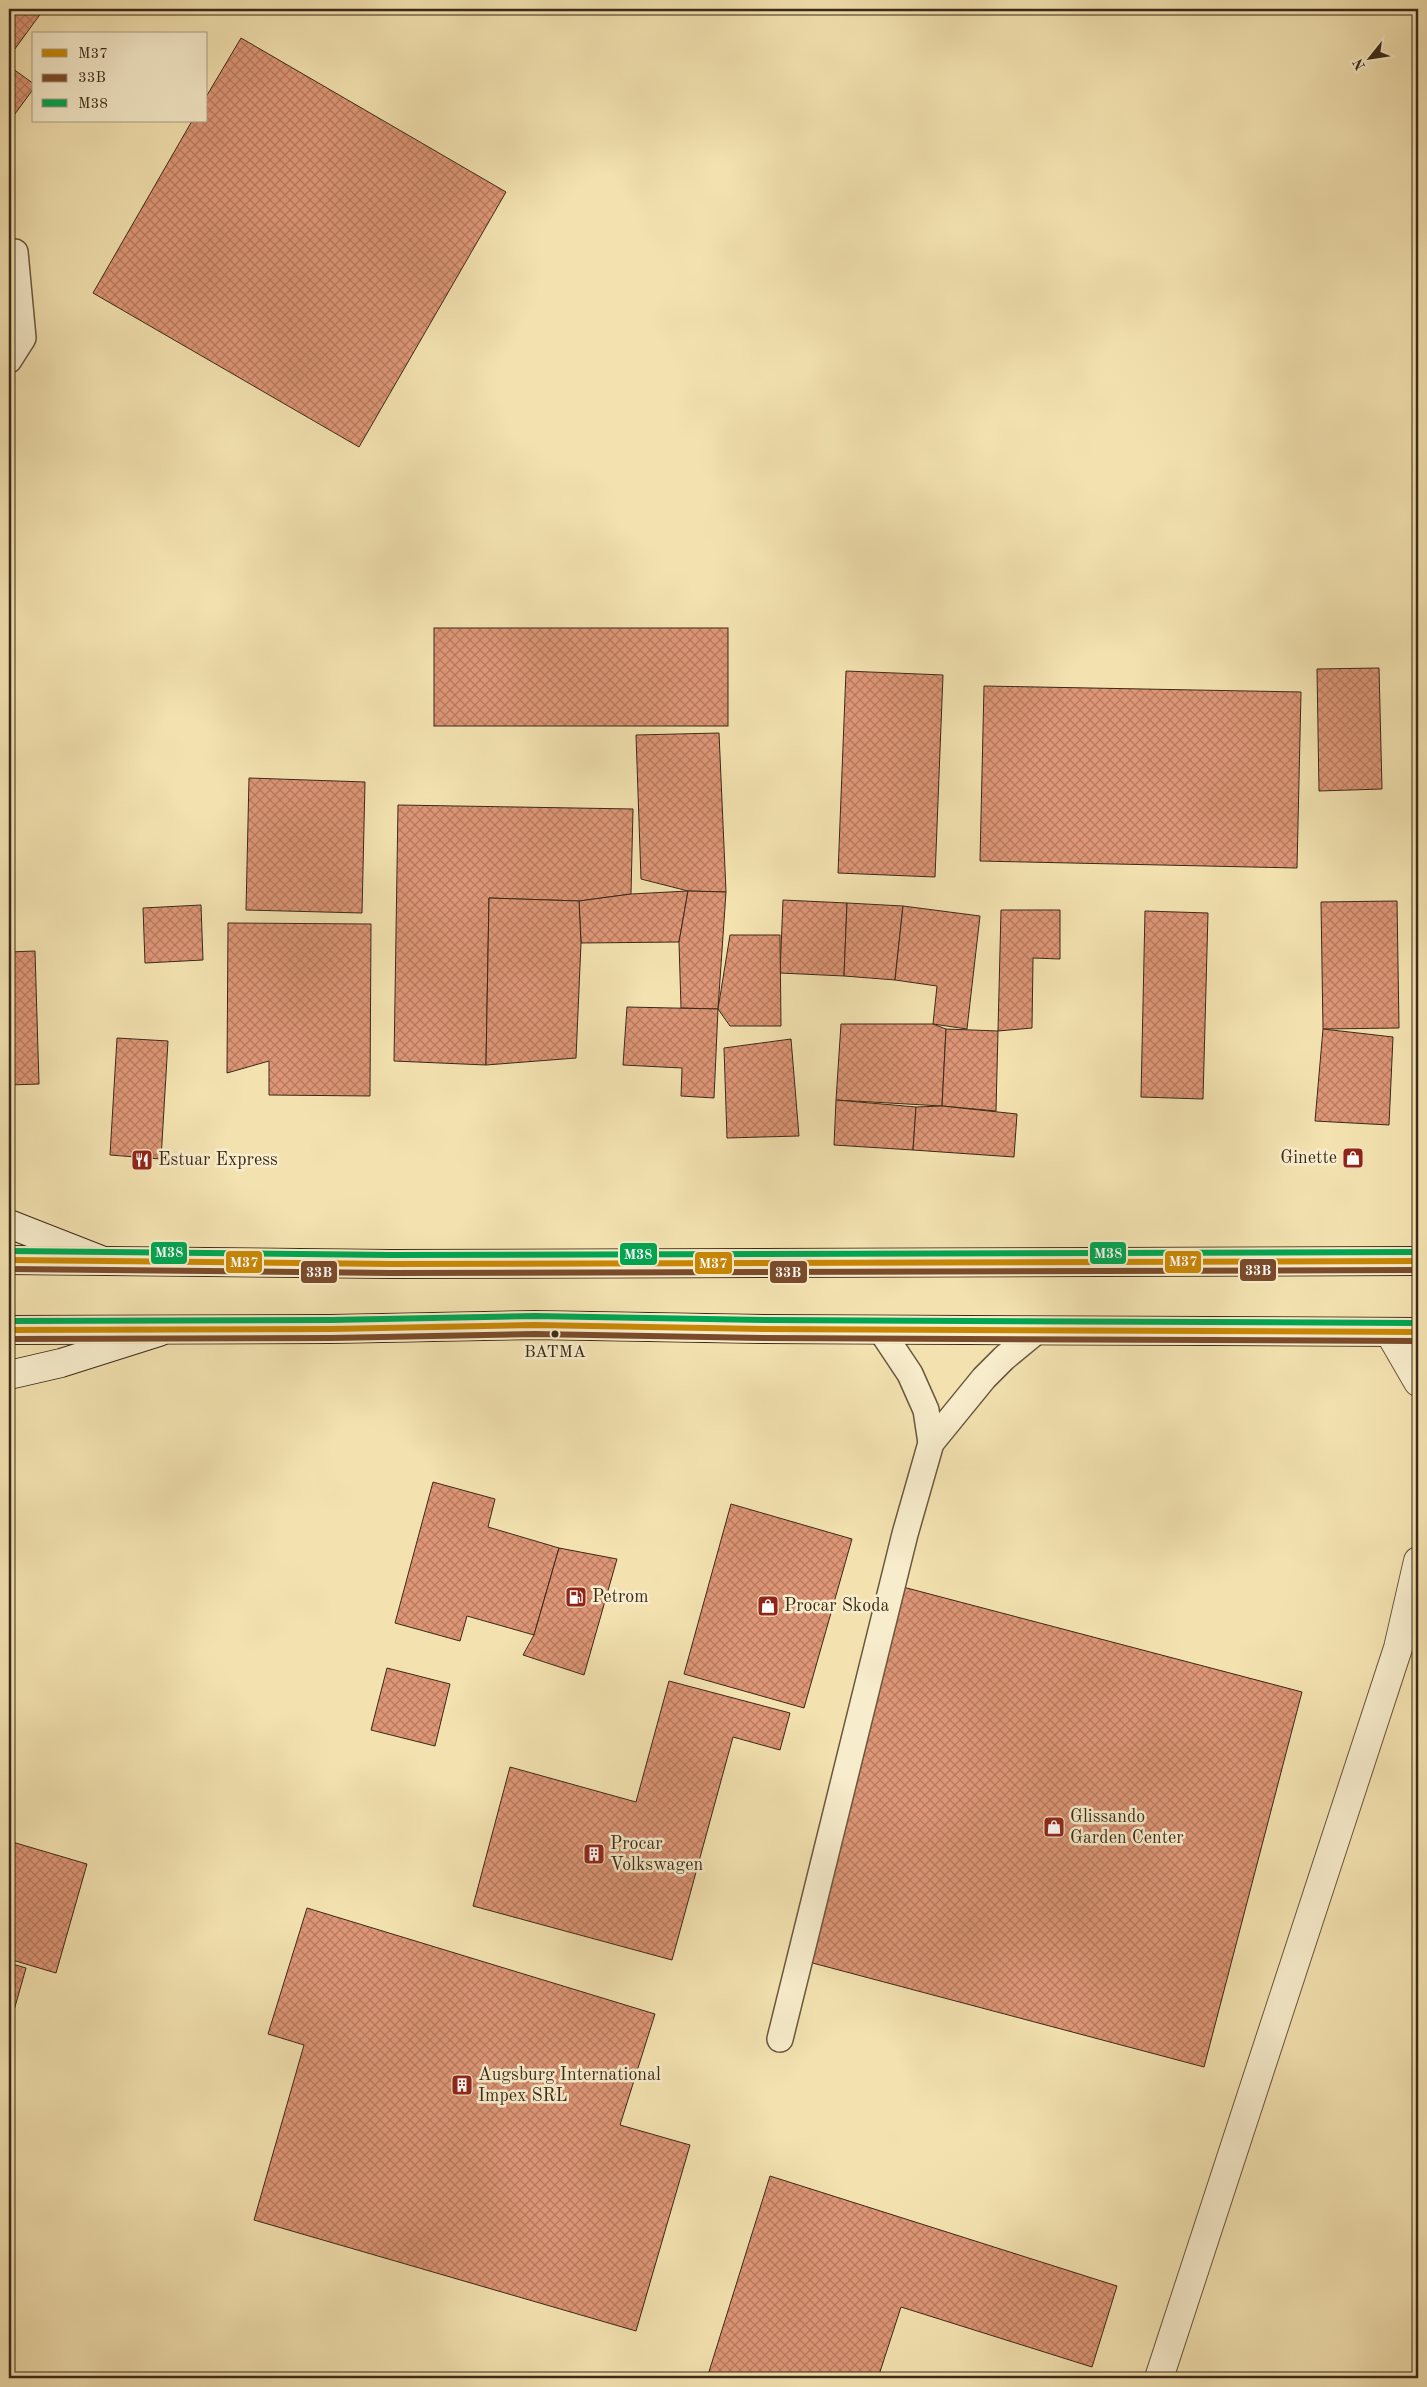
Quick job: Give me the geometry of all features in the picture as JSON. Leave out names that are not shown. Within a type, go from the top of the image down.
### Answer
[{"type":"main road","points":[[9,1260],[390,1264],[1418,1261]]},
{"type":"main road","points":[[9,1330],[534,1325],[1418,1332]]},
{"type":"street","points":[[9,1224],[101,1260]]},
{"type":"street","points":[[9,1375],[61,1363],[165,1330]]},
{"type":"street","points":[[1389,1332],[1418,1382]]},
{"type":"street","points":[[1159,2378],[1395,1658],[1418,1561]]},
{"type":"lane","points":[[9,360],[23,338],[15,252]]},
{"type":"lane","points":[[880,1329],[910,1374],[926,1410],[931,1443]]},
{"type":"lane","points":[[780,2039],[905,1534],[931,1443],[984,1378],[1004,1358],[1038,1330]]},
{"type":"building","points":[[9,9],[44,9],[9,57]]},
{"type":"building","points":[[241,38],[506,192],[359,447],[93,293],[191,122],[208,122],[208,94]]},
{"type":"building","points":[[9,66],[32,83],[32,91],[9,122]]},
{"type":"building","points":[[434,628],[728,628],[728,726],[434,726]]},
{"type":"building","points":[[1379,668],[1382,789],[1319,791],[1317,669]]},
{"type":"building","points":[[846,671],[943,675],[935,877],[838,873]]},
{"type":"building","points":[[984,686],[1301,692],[1297,868],[980,861]]},
{"type":"building","points":[[719,733],[726,892],[688,891],[641,879],[636,735]]},
{"type":"building","points":[[249,778],[365,782],[362,913],[246,910]]},
{"type":"building","points":[[398,805],[633,809],[631,894],[579,901],[489,898],[486,1065],[394,1061]]},
{"type":"building","points":[[688,891],[679,942],[581,943],[579,901],[631,894]]},
{"type":"building","points":[[688,891],[726,892],[718,1009],[681,1008],[679,942]]},
{"type":"building","points":[[489,898],[579,901],[581,943],[576,1058],[486,1065]]},
{"type":"building","points":[[783,900],[847,903],[844,976],[780,973]]},
{"type":"building","points":[[1397,901],[1399,1028],[1323,1029],[1321,902]]},
{"type":"building","points":[[847,903],[903,906],[895,980],[844,976]]},
{"type":"building","points":[[201,905],[203,960],[145,963],[143,908]]},
{"type":"building","points":[[903,906],[980,916],[967,1029],[933,1024],[937,986],[895,980]]},
{"type":"building","points":[[1001,910],[1060,910],[1060,959],[1033,958],[1032,1028],[998,1031]]},
{"type":"building","points":[[1145,911],[1208,913],[1203,1099],[1141,1097]]},
{"type":"building","points":[[228,923],[371,924],[370,1096],[269,1095],[269,1061],[227,1073]]},
{"type":"building","points":[[730,935],[780,935],[781,1026],[730,1026],[718,1009]]},
{"type":"building","points":[[35,951],[39,1084],[9,1085],[9,952]]},
{"type":"building","points":[[627,1007],[718,1009],[714,1098],[681,1096],[682,1068],[623,1065]]},
{"type":"building","points":[[841,1024],[933,1024],[946,1029],[942,1106],[836,1100]]},
{"type":"building","points":[[946,1029],[998,1031],[996,1111],[942,1106]]},
{"type":"building","points":[[1323,1029],[1393,1037],[1389,1125],[1315,1121]]},
{"type":"building","points":[[117,1038],[168,1041],[161,1159],[110,1155]]},
{"type":"building","points":[[791,1039],[799,1136],[727,1138],[724,1048]]},
{"type":"building","points":[[836,1100],[916,1107],[913,1150],[834,1145]]},
{"type":"building","points":[[942,1106],[1017,1114],[1014,1157],[913,1150],[916,1107]]},
{"type":"building","points":[[433,1482],[495,1499],[488,1527],[559,1548],[534,1635],[467,1616],[460,1641],[395,1623]]},
{"type":"building","name":"Procar Skoda","points":[[731,1504],[852,1539],[804,1708],[684,1674]]},
{"type":"building","name":"Petrom","points":[[559,1548],[617,1559],[584,1675],[523,1655],[534,1635]]},
{"type":"building","name":"Glissando Garden Center","points":[[903,1587],[1302,1692],[1204,2067],[805,1961]]},
{"type":"building","points":[[387,1668],[450,1684],[435,1746],[371,1730]]},
{"type":"building","name":"Procar Volkswagen","points":[[669,1681],[790,1713],[780,1750],[733,1737],[672,1960],[473,1906],[510,1767],[636,1802]]},
{"type":"building","points":[[9,1841],[87,1864],[56,1973],[9,1959]]},
{"type":"building","name":"Augsburg International Impex SRL","points":[[307,1908],[655,2014],[620,2125],[690,2145],[636,2331],[254,2220],[304,2045],[268,2034]]},
{"type":"building","points":[[9,1963],[26,1968],[9,2028]]},
{"type":"building","points":[[770,2176],[1117,2286],[1092,2367],[901,2307],[878,2378],[707,2378]]},
{"type":"transit line","name":"M38","points":[[9,1251],[390,1255],[1418,1252]]},
{"type":"transit line","name":"M37","points":[[9,1260],[390,1264],[1418,1261]]},
{"type":"transit line","name":"33B","points":[[9,1269],[390,1273],[1418,1270]]},
{"type":"transit line","name":"M38","points":[[9,1321],[331,1320],[534,1316],[763,1320],[1418,1323]]},
{"type":"transit line","name":"M37","points":[[9,1330],[331,1329],[534,1325],[763,1329],[1418,1332]]},
{"type":"transit line","name":"33B","points":[[9,1339],[331,1338],[534,1334],[763,1338],[1418,1341]]},
{"type":"place","name":"Ginette","points":[[1353,1158]]},
{"type":"place","name":"Estuar Express","points":[[142,1160]]},
{"type":"place","name":"BATMA","points":[[555,1334]]},
{"type":"place","name":"Petrom","points":[[576,1597]]},
{"type":"place","name":"Procar Skoda","points":[[768,1606]]},
{"type":"place","name":"Glissando Garden Center","points":[[1054,1827]]},
{"type":"place","name":"Procar Volkswagen","points":[[594,1854]]},
{"type":"place","name":"Augsburg International Impex SRL","points":[[462,2085]]}]
